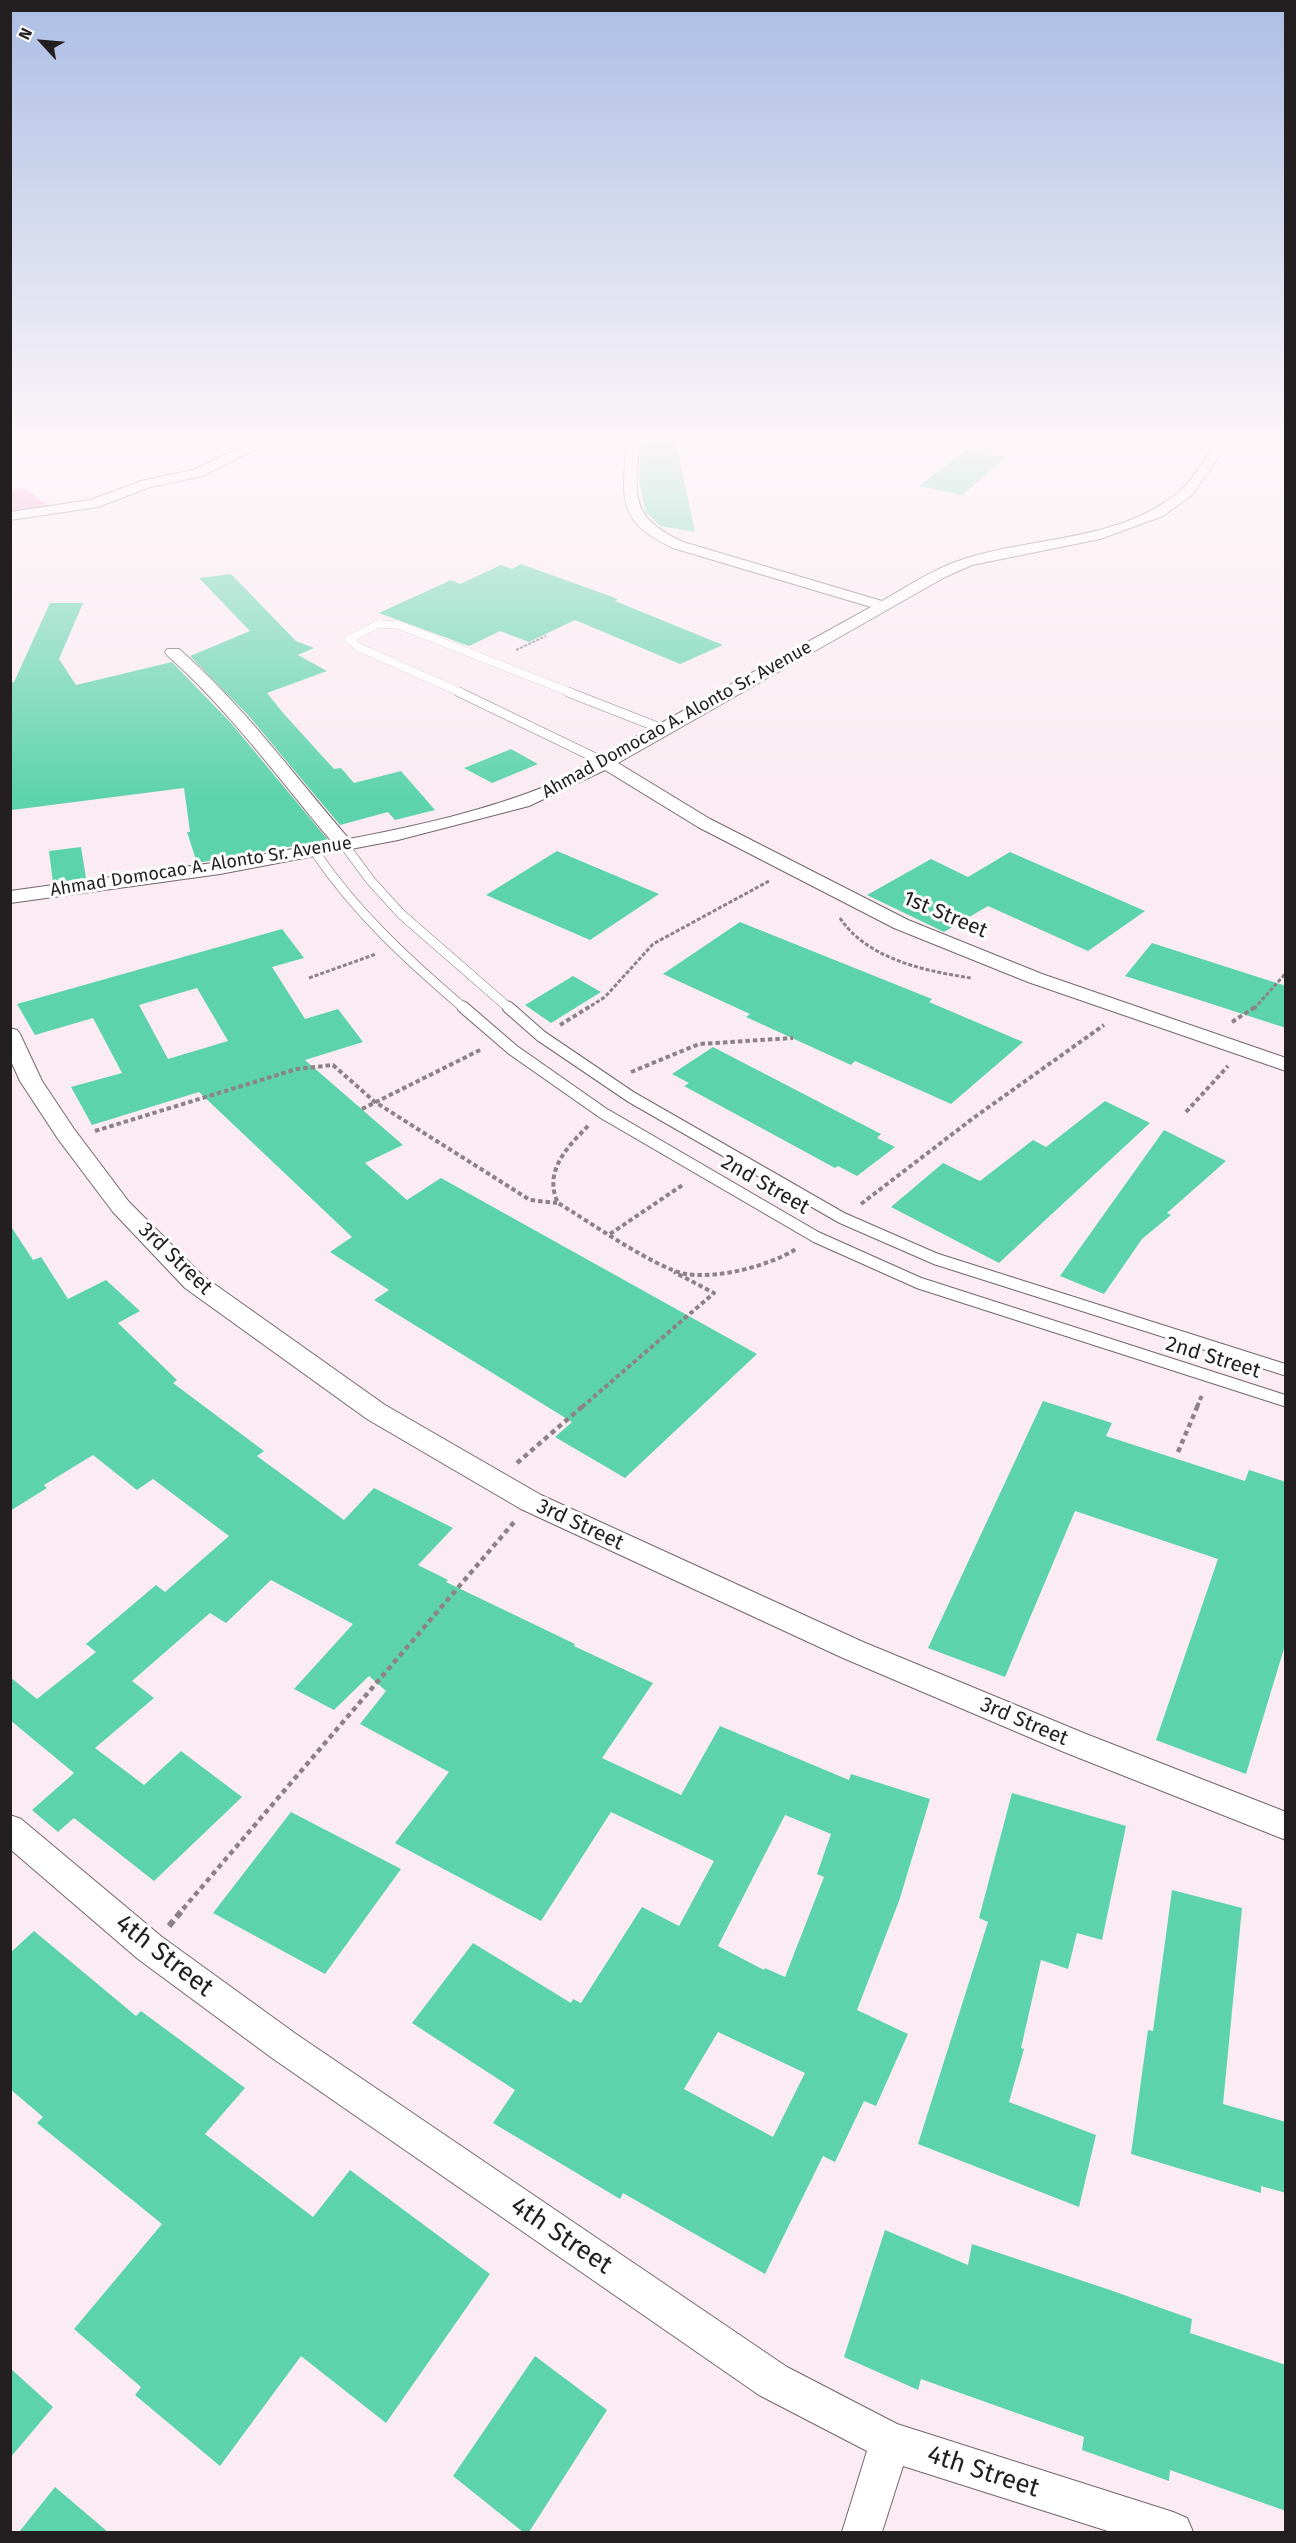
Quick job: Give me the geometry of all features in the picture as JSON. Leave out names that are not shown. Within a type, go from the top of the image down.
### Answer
[{"type":"street","points":[[731,561],[884,606]]},
{"type":"street","name":"Ahmad Domocao A. Alonto Sr. Avenue","points":[[10,897],[220,868],[315,852],[398,835],[523,802],[606,763],[940,574],[974,561]]},
{"type":"street","points":[[173,652],[207,682],[249,728],[312,809],[345,846]]},
{"type":"street","name":"1st Street","points":[[606,763],[704,823],[901,924],[1035,978],[1286,1065]]},
{"type":"street","name":"3rd Street","points":[[10,1034],[31,1081],[69,1139],[121,1208],[194,1282],[376,1412],[531,1502],[853,1650],[1075,1743],[1286,1826]]},
{"type":"street","name":"4th Street","points":[[10,1829],[150,1948],[284,2046],[773,2381],[890,2442],[1173,2532]]},
{"type":"street","points":[[862,2532],[890,2442]]},
{"type":"lane","points":[[606,763],[493,707],[358,647],[349,639],[378,624],[399,625],[664,730]]},
{"type":"lane","name":"2nd Street","points":[[345,846],[370,881],[401,914],[541,1036],[608,1082],[842,1218],[936,1259],[1080,1307],[1286,1370]]},
{"type":"lane","name":"2nd Street","points":[[315,852],[340,889],[396,947],[501,1040],[603,1113],[816,1237],[919,1283],[1286,1401]]},
{"type":"path","points":[[541,1036],[605,998],[653,944],[793,868]]},
{"type":"path","points":[[309,978],[396,947]]},
{"type":"path","points":[[1205,1037],[1252,1011],[1286,973]]},
{"type":"path","points":[[842,1218],[972,1119],[1125,1010]]},
{"type":"path","points":[[608,1082],[699,1044],[793,1038]]},
{"type":"path","points":[[362,1109],[501,1040]]},
{"type":"path","points":[[1186,1112],[1243,1050]]},
{"type":"path","points":[[69,1139],[297,1069],[333,1065],[375,1102],[530,1200],[558,1203],[714,1293],[496,1481]]},
{"type":"path","points":[[558,1203],[551,1192],[552,1179],[559,1161],[573,1140],[603,1113]]},
{"type":"path","points":[[610,1234],[703,1171]]},
{"type":"path","points":[[662,1265],[686,1274],[729,1273],[782,1258],[816,1237]]},
{"type":"path","points":[[1178,1452],[1209,1378]]},
{"type":"path","points":[[150,1948],[531,1502]]},
{"type":"building","points":[[521,564],[618,599],[615,601],[723,645],[680,664],[575,620],[529,642],[500,631],[469,646],[379,613],[451,580],[460,584],[501,565],[512,569]]},
{"type":"building","points":[[231,574],[296,641],[314,648],[298,655],[327,671],[267,693],[284,714],[334,769],[341,768],[354,783],[401,771],[435,810],[395,820],[388,812],[340,825],[248,715],[190,656],[250,631],[199,578]]},
{"type":"building","points":[[50,603],[83,603],[59,659],[76,685],[172,662],[231,723],[328,840],[197,863],[187,832],[190,832],[184,788],[12,810],[10,682],[14,682]]},
{"type":"building","points":[[511,749],[538,764],[492,783],[464,768]]},
{"type":"building","points":[[81,847],[86,878],[53,883],[49,851]]},
{"type":"building","points":[[557,851],[659,894],[590,940],[486,895]]},
{"type":"building","points":[[1010,852],[1145,911],[1088,951],[988,906],[944,932],[867,895],[931,859],[968,877]]},
{"type":"building","points":[[740,922],[932,999],[929,1002],[1023,1042],[951,1104],[855,1061],[851,1065],[746,1017],[750,1014],[663,974]]},
{"type":"building","points":[[282,929],[304,958],[272,967],[305,1019],[338,1009],[363,1042],[305,1060],[403,1145],[365,1163],[407,1200],[441,1178],[757,1354],[625,1478],[555,1437],[572,1422],[374,1300],[389,1290],[330,1252],[352,1237],[199,1092],[92,1125],[71,1087],[122,1073],[93,1018],[35,1035],[17,1004]],"holes":[[[197,988],[228,1041],[168,1059],[139,1005]]]},
{"type":"building","points":[[1152,943],[1286,986],[1286,1028],[1125,976]]},
{"type":"building","points":[[573,976],[601,992],[551,1023],[525,1005]]},
{"type":"building","points":[[713,1047],[881,1134],[877,1138],[895,1147],[857,1176],[838,1166],[835,1168],[684,1086],[689,1083],[672,1074]]},
{"type":"building","points":[[1105,1101],[1150,1123],[999,1263],[891,1207],[943,1163],[980,1181],[1033,1140],[1046,1147]]},
{"type":"building","points":[[1164,1130],[1226,1161],[1167,1213],[1171,1215],[1142,1239],[1104,1294],[1060,1276]]},
{"type":"building","points":[[10,1225],[33,1260],[41,1257],[68,1299],[106,1280],[140,1311],[118,1323],[177,1380],[173,1383],[264,1451],[257,1456],[344,1520],[374,1488],[453,1528],[418,1565],[448,1580],[446,1582],[653,1683],[602,1758],[681,1795],[720,1726],[849,1780],[851,1774],[930,1799],[899,1901],[857,2010],[908,2034],[876,2106],[864,2101],[835,2162],[823,2156],[765,2274],[623,2193],[620,2199],[493,2123],[515,2090],[412,2023],[473,1943],[571,2003],[573,1999],[581,2003],[642,1907],[679,1926],[714,1861],[611,1812],[541,1921],[395,1843],[449,1772],[360,1724],[386,1691],[369,1676],[334,1710],[294,1689],[353,1624],[271,1580],[226,1623],[210,1613],[132,1681],[154,1698],[95,1748],[144,1785],[181,1751],[242,1797],[154,1881],[74,1818],[58,1832],[32,1810],[74,1773],[10,1720],[10,1677],[37,1699],[96,1652],[86,1644],[156,1585],[165,1592],[229,1536],[153,1479],[137,1490],[93,1455],[44,1485],[47,1488],[10,1511]],"holes":[[[785,1815],[831,1834],[817,1874],[824,1877],[785,1977],[765,1968],[764,1970],[718,1946]],[[718,2032],[805,2073],[773,2137],[684,2089]]]},
{"type":"building","points":[[1043,1401],[1112,1423],[1106,1436],[1245,1481],[1249,1470],[1286,1482],[1286,1642],[1246,1774],[1156,1740],[1218,1559],[1075,1511],[1005,1677],[928,1648]]},
{"type":"building","points":[[1012,1793],[1126,1826],[1102,1940],[1077,1933],[1068,1969],[1041,1960],[1021,2048],[1024,2049],[1009,2102],[1096,2135],[1079,2207],[918,2144],[988,1922],[979,1918]]},
{"type":"building","points":[[291,1812],[401,1869],[325,1974],[213,1913]]},
{"type":"building","points":[[1172,1890],[1242,1908],[1223,2104],[1286,2122],[1286,2193],[1261,2186],[1261,2193],[1131,2154],[1148,2030],[1153,2031]]},
{"type":"building","points":[[34,1931],[136,2016],[141,2011],[245,2088],[205,2134],[313,2217],[350,2170],[490,2274],[386,2423],[301,2356],[220,2466],[135,2395],[141,2387],[74,2329],[162,2224],[37,2123],[43,2117],[10,2089],[10,1953]]},
{"type":"building","points":[[885,2230],[968,2265],[972,2244],[1110,2290],[1192,2319],[1190,2333],[1286,2365],[1286,2511],[1170,2470],[1169,2481],[1082,2450],[1084,2437],[921,2379],[918,2390],[844,2357]]},
{"type":"building","points":[[535,2356],[607,2410],[529,2532],[523,2532],[453,2476]]},
{"type":"building","points":[[10,2368],[53,2407],[10,2458]]},
{"type":"building","points":[[55,2487],[108,2532],[19,2532]]}]
